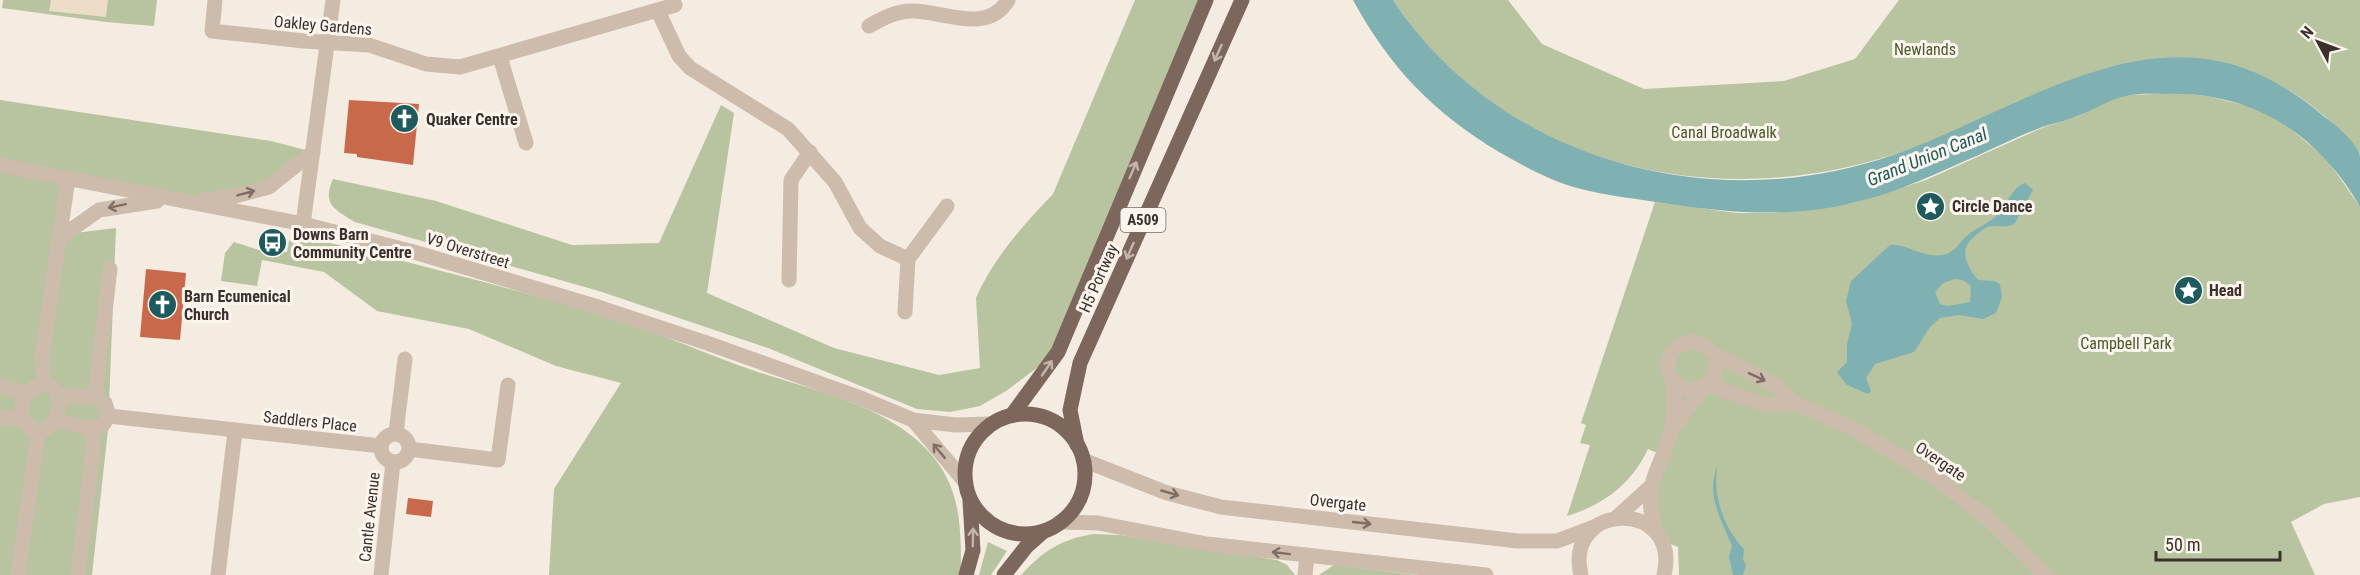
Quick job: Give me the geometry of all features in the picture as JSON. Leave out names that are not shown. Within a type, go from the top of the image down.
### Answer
[{"type":"main road","name":"H5 Portway","points":[[1012,415],[1058,352],[1206,0]]},
{"type":"main road","name":"H5 Portway","points":[[1077,445],[1070,410],[1080,363],[1242,0]]},
{"type":"main road","name":"A509","points":[[966,575],[973,550],[974,525],[965,466],[970,450],[979,435],[991,424],[1012,415],[1031,414],[1050,419],[1066,430],[1077,445],[1083,460],[1085,477],[1081,495],[1072,510],[1026,547],[1004,575]]},
{"type":"main road","name":"A509","points":[[970,498],[980,514],[994,525],[1011,532],[1029,534],[1053,526]]},
{"type":"street","name":"Oakley Gardens","points":[[215,0],[212,31],[369,45],[426,64],[460,67],[675,6]]},
{"type":"street","points":[[303,224],[333,0]]},
{"type":"street","points":[[869,26],[889,15],[913,11],[967,20],[987,17],[1004,6],[1008,0]]},
{"type":"street","points":[[658,11],[679,56],[690,68],[788,129],[835,182],[860,228],[880,246],[908,259]]},
{"type":"street","points":[[500,57],[526,143]]},
{"type":"street","points":[[58,239],[99,210],[236,196],[269,186],[313,152]]},
{"type":"street","points":[[789,280],[790,180],[810,152]]},
{"type":"street","name":"V9 Overstreet","points":[[0,165],[303,224],[414,252],[598,307],[858,397],[913,420],[955,425],[991,424]]},
{"type":"street","points":[[44,382],[42,356],[68,178]]},
{"type":"street","points":[[905,312],[908,259],[947,206]]},
{"type":"street","points":[[95,397],[110,269]]},
{"type":"street","points":[[1664,575],[1666,554],[1651,516],[1649,488],[1672,429],[1675,404],[1673,381],[1668,363],[1674,350],[1680,345],[1695,342],[1709,348],[1714,354],[1716,374],[1672,429]]},
{"type":"street","name":"Overgate","points":[[1714,354],[1775,385],[1797,404],[1854,429],[1936,478],[1991,521],[2045,575]]},
{"type":"street","points":[[396,433],[405,359]]},
{"type":"street","points":[[1673,381],[1687,390],[1705,387]]},
{"type":"street","points":[[44,382],[53,386],[58,396],[59,409],[55,421],[48,429],[38,433],[27,427],[22,418],[21,404],[36,385],[44,382]]},
{"type":"street","points":[[409,449],[498,460],[508,385]]},
{"type":"street","points":[[0,386],[27,394]]},
{"type":"street","name":"Overgate","points":[[1705,387],[1766,405],[1797,404]]},
{"type":"street","points":[[55,421],[91,428],[102,426],[109,416],[105,403],[95,397],[58,396]]},
{"type":"street","name":"Saddlers Place","points":[[109,416],[381,446]]},
{"type":"street","points":[[0,418],[22,418]]},
{"type":"street","name":"V9 Overstreet","points":[[913,420],[966,483]]},
{"type":"street","points":[[78,575],[93,451],[91,428]]},
{"type":"street","points":[[218,575],[235,431]]},
{"type":"street","points":[[18,575],[38,433]]},
{"type":"street","points":[[396,433],[404,436],[409,449],[406,457],[393,462],[385,458],[381,446],[387,435],[396,433]]},
{"type":"street","name":"Overgate","points":[[1083,460],[1156,489],[1221,507],[1518,541],[1557,541],[1617,517]]},
{"type":"street","name":"Cantle Avenue","points":[[381,575],[393,462]]},
{"type":"street","points":[[1617,517],[1649,488]]},
{"type":"street","points":[[1617,517],[1638,520],[1656,532]]},
{"type":"street","points":[[1053,526],[1098,523],[1207,544],[1486,575]]},
{"type":"street","points":[[1581,575],[1579,561],[1581,549],[1594,527]]},
{"type":"street","points":[[1305,575],[1307,556]]},
{"type":"green space","points":[[3,0],[157,0],[154,26],[2,8]]},
{"type":"green space","points":[[1135,0],[1206,0],[1058,352],[1006,391],[980,406],[950,412],[917,409],[768,348],[599,291],[355,222],[336,209],[330,200],[330,187],[333,179],[436,201],[572,245],[659,243],[721,105],[734,113],[707,293],[834,348],[939,375],[980,368],[976,298],[1000,256],[1053,194]]},
{"type":"green space","points":[[1393,0],[1508,0],[1542,44],[1644,89],[1784,81],[1855,59],[1899,0],[2360,0],[2360,155],[2322,114],[2274,82],[2225,63],[2176,58],[2127,64],[2078,78],[1936,139],[1889,156],[1820,172],[1750,179],[1681,175],[1614,161],[1550,137],[1491,102],[1438,56]]},
{"type":"green space","name":"Campbell Park","points":[[2183,93],[2212,97],[2247,106],[2278,119],[2326,158],[2360,207],[2360,497],[2324,504],[2291,522],[2315,575],[1679,575],[1678,547],[1662,541],[1651,516],[1662,455],[1648,449],[1634,472],[1615,491],[1593,506],[1567,516],[1590,445],[1580,443],[1586,425],[1581,423],[1655,202],[1737,213],[1775,213],[1853,203],[1926,180],[2044,127],[2079,116],[2104,102],[2128,95]]},
{"type":"green space","points":[[0,100],[271,141],[313,152],[269,187],[188,202],[68,179],[58,235],[116,228],[108,430],[92,575],[0,575]]},
{"type":"green space","points":[[302,236],[615,319],[749,369],[834,396],[875,413],[912,436],[928,451],[949,482],[958,516],[961,575],[549,575],[554,489],[621,383],[556,366],[469,329],[377,311],[324,272],[262,260],[257,286],[221,281],[225,253],[234,242],[259,250],[287,252],[289,241]]},
{"type":"green space","points":[[1094,534],[1120,535],[1277,560],[1287,565],[1295,575],[1021,575],[1053,547],[1072,539]]},
{"type":"green space","points":[[988,542],[1007,551],[991,575],[979,575]]},
{"type":"green space","points":[[1334,565],[1416,575],[1319,575]]},
{"type":"shaded area","points":[[51,0],[108,0],[106,17],[49,11]]},
{"type":"water","name":"Grand Union Canal","points":[[1353,0],[1393,0],[1438,56],[1491,101],[1551,137],[1616,162],[1684,176],[1754,180],[1825,173],[1893,155],[2044,90],[2105,68],[2165,58],[2215,60],[2261,75],[2283,87],[2346,135],[2355,145],[2360,156],[2360,207],[2324,158],[2303,138],[2280,122],[2254,109],[2226,100],[2197,95],[2166,94],[2136,94],[2107,102],[2078,116],[2029,132],[1902,188],[1869,199],[1829,208],[1807,211],[1738,212],[1600,193],[1567,185],[1537,173],[1475,137],[1454,121],[1415,86],[1398,67],[1382,47]]},
{"type":"water","points":[[2025,183],[2033,190],[2015,223],[1986,228],[1970,241],[1965,252],[1967,263],[1978,280],[1994,281],[2000,284],[2002,297],[1996,313],[1983,319],[1959,315],[1940,318],[1930,327],[1914,352],[1875,364],[1866,378],[1871,391],[1868,394],[1847,385],[1837,372],[1847,362],[1847,344],[1852,324],[1846,301],[1851,281],[1890,245],[1935,255],[1951,252],[1972,232],[1995,217],[2020,185]],"holes":[[[1955,279],[1963,280],[1971,286],[1970,302],[1948,306],[1940,304],[1935,292],[1943,283]]]},
{"type":"water","points":[[1718,465],[1716,487],[1718,499],[1725,521],[1744,549],[1743,559],[1746,565],[1743,575],[1733,575],[1729,557],[1732,546],[1716,506],[1713,486]]},
{"type":"building","name":"Quaker Centre","points":[[349,100],[419,104],[413,165],[344,153]]},
{"type":"building","name":"Barn Ecumenical Church","points":[[146,269],[186,273],[180,340],[140,337]]},
{"type":"building","points":[[408,498],[433,501],[431,517],[406,514]]},
{"type":"place","name":"Quaker Centre","points":[[405,119]]},
{"type":"place","name":"Circle Dance","points":[[1931,206]]},
{"type":"place","name":"Downs Barn Community Centre","points":[[272,243]]},
{"type":"place","name":"Head","points":[[2188,290]]},
{"type":"place","name":"Barn Ecumenical Church","points":[[163,305]]},
{"type":"park label","name":"Newlands","points":[[1925,49]]},
{"type":"park label","name":"Canal Broadwalk","points":[[1724,132]]}]
